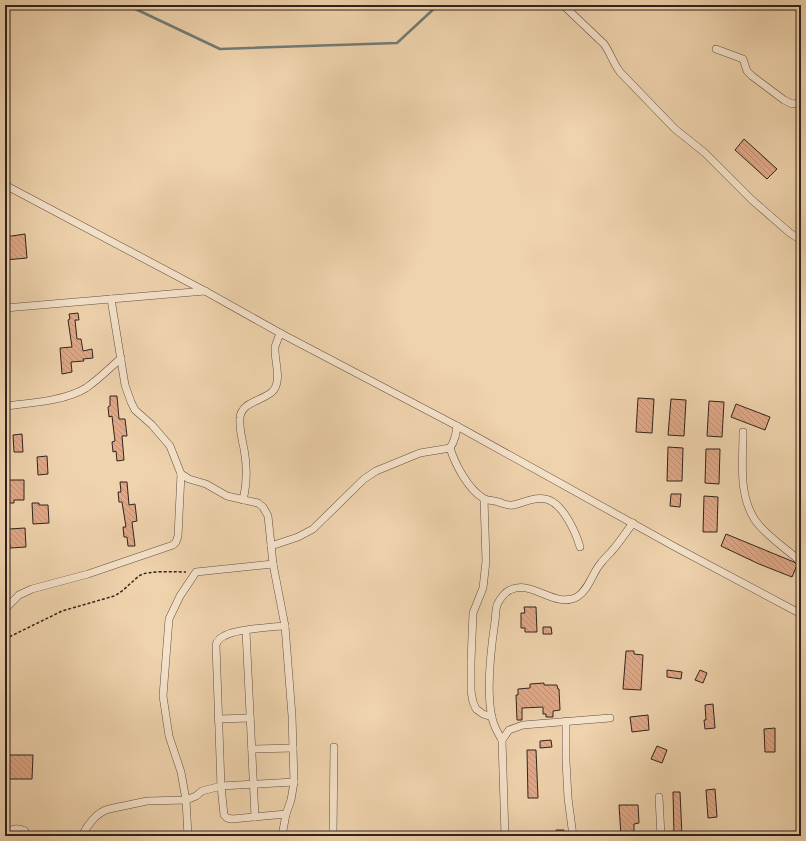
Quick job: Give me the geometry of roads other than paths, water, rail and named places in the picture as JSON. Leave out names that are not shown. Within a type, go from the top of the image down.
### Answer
[{"type":"street","points":[[563,5],[604,44],[609,50],[614,64],[620,72],[675,129],[705,153],[752,200],[790,233],[801,240]]},
{"type":"street","points":[[716,49],[743,59],[747,71],[784,100],[792,104],[801,103]]},
{"type":"street","points":[[5,185],[206,291],[280,333],[457,426],[633,522],[690,555],[801,614]]},
{"type":"street","points":[[5,308],[206,291]]},
{"type":"street","points":[[5,609],[19,594],[88,574],[173,545],[176,542],[178,536],[181,474],[170,446],[152,425],[135,410],[131,402],[125,385],[111,299]]},
{"type":"street","points":[[243,500],[246,478],[241,433],[241,414],[243,410],[253,402],[272,392],[275,387],[277,379],[275,346],[280,333]]},
{"type":"street","points":[[5,406],[46,400],[69,395],[85,389],[121,358]]},
{"type":"street","points":[[271,546],[298,538],[314,528],[364,479],[376,471],[420,453],[450,448],[456,436],[457,426]]},
{"type":"street","points":[[743,432],[743,479],[745,496],[750,510],[756,521],[801,562]]},
{"type":"street","points":[[450,448],[452,457],[462,474],[472,488],[484,499],[510,505],[536,499],[549,500],[562,511],[577,536],[580,548]]},
{"type":"street","points":[[181,474],[189,479],[206,484],[227,496],[252,501],[263,506],[268,516],[272,564],[284,626],[292,716],[294,782],[282,836]]},
{"type":"street","points":[[484,499],[486,561],[483,588],[473,613],[471,691],[476,709],[483,714],[492,717]]},
{"type":"street","points":[[505,836],[502,740],[494,728],[490,704],[492,636],[497,604],[510,590],[522,587],[562,600],[577,597],[584,591],[597,568],[619,543],[633,522]]},
{"type":"street","points":[[188,836],[186,800],[181,772],[167,728],[163,696],[166,642],[169,619],[180,596],[196,572],[272,564]]},
{"type":"street","points":[[284,626],[227,634],[222,636],[217,642],[218,719],[223,811],[227,818],[232,820],[286,814]]},
{"type":"street","points":[[246,631],[255,817]]},
{"type":"street","points":[[218,719],[250,718]]},
{"type":"street","points":[[502,740],[509,730],[519,726],[610,718]]},
{"type":"street","points":[[566,721],[566,761],[573,836]]},
{"type":"street","points":[[333,836],[334,747]]},
{"type":"street","points":[[252,749],[293,748]]},
{"type":"street","points":[[82,836],[95,817],[104,810],[147,801],[186,800],[196,796],[202,791],[221,786],[294,782]]},
{"type":"street","points":[[659,797],[661,836]]},
{"type":"street","points":[[5,833],[18,828],[25,831],[27,836]]},
{"type":"waterway","points":[[127,5],[220,49],[397,43],[438,5]]}]
